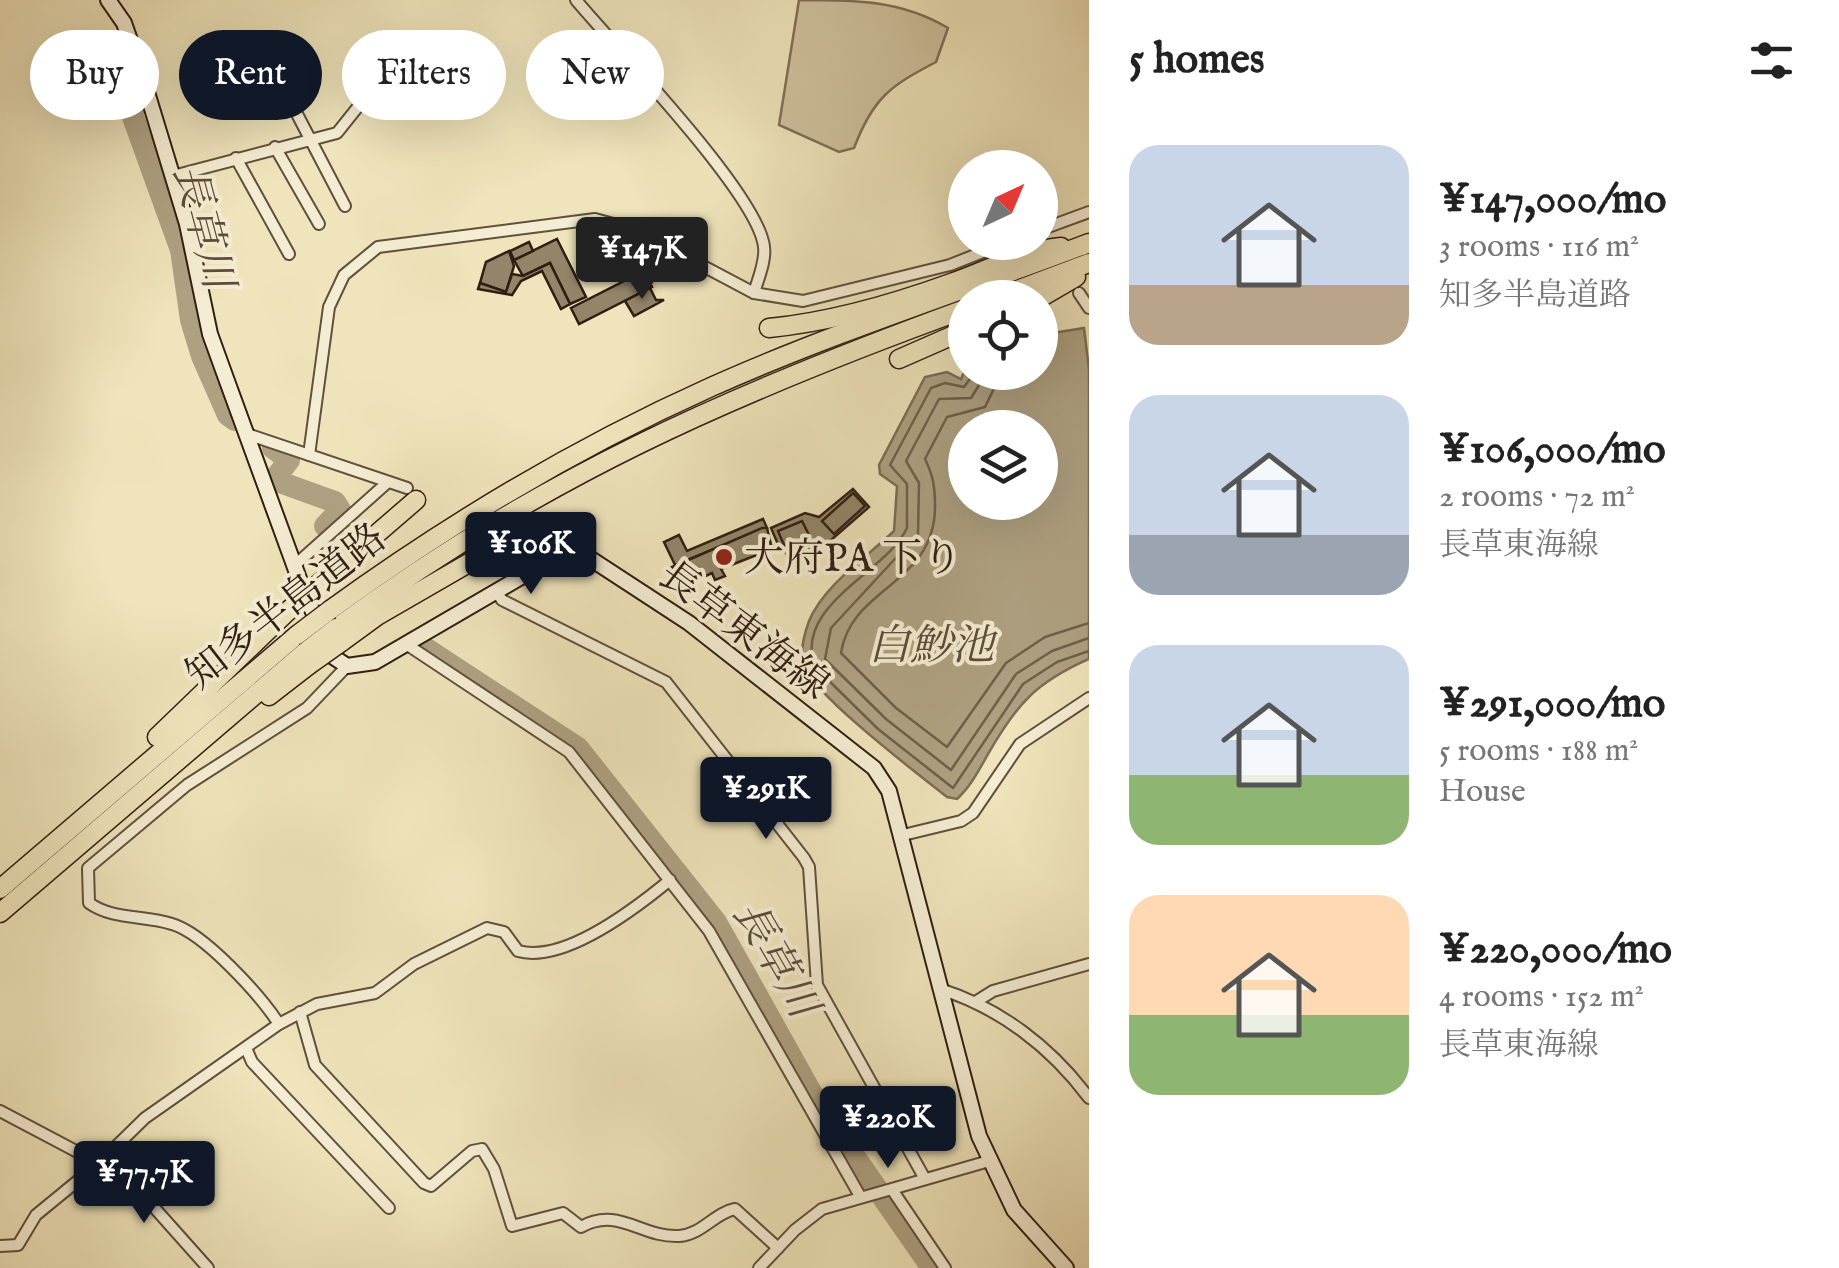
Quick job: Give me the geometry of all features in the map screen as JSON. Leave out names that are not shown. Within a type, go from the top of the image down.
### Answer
[{"type":"highway","points":[[769,328],[854,312],[950,283],[1030,250],[1088,255]]},
{"type":"highway","points":[[1035,280],[1088,255]]},
{"type":"highway","points":[[1058,282],[1088,255]]},
{"type":"highway","name":"知多半島道路","points":[[0,889],[96,804],[335,627],[468,515],[628,426],[781,358],[1088,255]]},
{"type":"highway","name":"知多半島道路","points":[[335,627],[478,529],[622,449],[722,402],[948,316]]},
{"type":"highway","points":[[899,359],[948,337]]},
{"type":"highway","points":[[96,804],[132,762],[411,494]]},
{"type":"highway","points":[[0,913],[335,627],[376,616],[536,524]]},
{"type":"main road","points":[[108,0],[126,30],[173,176],[202,279],[210,334],[250,435],[294,566],[332,656],[348,666]]},
{"type":"main road","name":"長草東海線","points":[[348,666],[375,662],[556,559],[591,559],[690,623],[874,768],[889,791],[968,1104],[989,1160],[1014,1210],[1066,1268]]},
{"type":"street","points":[[576,0],[698,138],[746,208],[765,248],[754,293]]},
{"type":"street","points":[[299,120],[345,206]]},
{"type":"street","points":[[173,176],[337,133],[347,120]]},
{"type":"street","points":[[276,147],[319,224]]},
{"type":"street","points":[[236,158],[289,254]]},
{"type":"street","points":[[1058,223],[1089,212]]},
{"type":"street","points":[[310,455],[330,306],[344,274],[378,247],[595,219],[635,230],[754,293],[803,301],[964,260]]},
{"type":"street","points":[[1080,292],[1089,308]]},
{"type":"street","points":[[250,435],[388,482],[411,494]]},
{"type":"street","points":[[294,566],[388,482]]},
{"type":"street","points":[[496,591],[502,600],[666,682],[804,858],[809,867],[817,985],[924,1179]]},
{"type":"street","points":[[406,644],[568,752],[709,931],[860,1196]]},
{"type":"street","points":[[279,1024],[237,974],[175,924],[100,911],[89,904],[88,868],[187,785],[306,708],[348,666]]},
{"type":"street","points":[[900,836],[961,821],[974,813],[1020,744],[1089,698]]},
{"type":"street","points":[[0,1246],[18,1244],[36,1214],[98,1164],[145,1118],[300,1012],[375,993],[414,964],[488,928],[504,932],[518,951],[542,953],[621,920],[670,880]]},
{"type":"street","points":[[977,1001],[993,991],[1089,964]]},
{"type":"street","points":[[940,989],[977,1001],[1037,1043],[1087,1091]]},
{"type":"street","points":[[300,1012],[315,1065],[424,1183],[431,1186],[472,1151],[482,1149],[494,1169],[512,1226],[563,1212],[581,1228],[620,1218],[657,1234],[684,1236],[734,1209],[778,1248]]},
{"type":"street","points":[[246,1048],[252,1062],[389,1208]]},
{"type":"street","points":[[0,1111],[98,1164],[142,1195],[208,1268]]},
{"type":"street","points":[[759,1268],[808,1218],[860,1196],[892,1191],[989,1160]]},
{"type":"street","points":[[892,1191],[945,1268]]},
{"type":"shaded area","points":[[799,0],[859,1],[895,7],[948,28],[936,62],[885,95],[868,117],[854,148],[839,152],[779,125]]},
{"type":"water","name":"白魦池","points":[[1084,328],[1089,369],[1089,659],[1029,697],[1008,721],[957,799],[947,797],[914,771],[827,696],[804,666],[802,655],[809,621],[825,595],[894,531],[897,486],[880,474],[879,465],[925,377],[947,372],[948,390],[1058,390],[1058,332]]},
{"type":"building","points":[[557,239],[586,297],[570,304],[550,263],[523,276],[514,260]]},
{"type":"building","points":[[529,242],[533,251],[514,260],[510,251]]},
{"type":"building","points":[[509,251],[514,266],[506,292],[480,283],[486,262]]},
{"type":"building","points":[[602,260],[607,269],[592,277],[585,265]]},
{"type":"building","points":[[550,263],[570,304],[561,309],[542,271],[521,281],[512,295],[478,289],[480,283],[506,292],[512,274],[523,276]]},
{"type":"building","points":[[644,271],[652,287],[579,324],[571,308]]},
{"type":"building","points":[[650,288],[656,300],[664,300],[634,316],[625,301]]},
{"type":"building","points":[[853,489],[869,507],[830,541],[788,558],[771,528],[805,513],[819,517]]},
{"type":"building","points":[[853,493],[865,506],[834,534],[822,521]]},
{"type":"building","points":[[763,519],[767,528],[675,565],[664,542],[679,535],[687,551]]},
{"type":"building","points":[[802,521],[812,541],[787,552],[778,531]]},
{"type":"building","name":"大府PA 下り","points":[[767,528],[772,549],[721,569],[725,576],[715,580],[712,573],[697,580],[690,565],[674,572],[672,567]]},
{"type":"waterway","name":"長草川","points":[[134,120],[181,250],[191,320],[202,356],[228,415],[235,420]]},
{"type":"waterway","name":"長草川","points":[[273,448],[289,460],[274,480],[335,502],[340,510],[325,526]]},
{"type":"waterway","name":"長草川","points":[[425,648],[578,748],[716,922],[816,1101],[932,1268]]},
{"type":"place","name":"大府PA 下り","points":[[724,557]]}]
